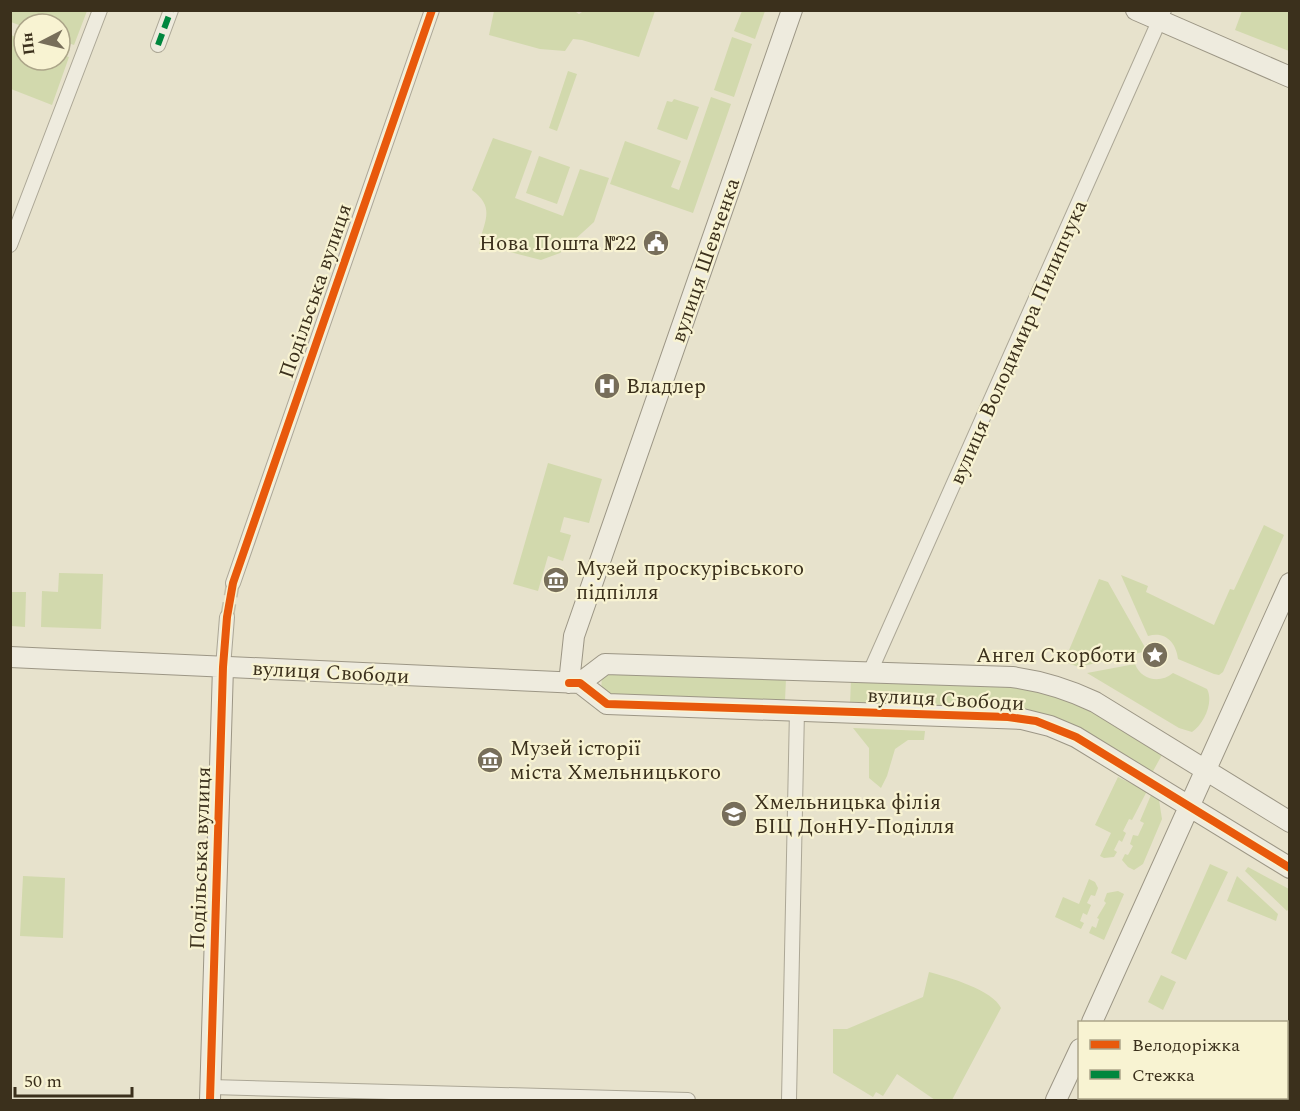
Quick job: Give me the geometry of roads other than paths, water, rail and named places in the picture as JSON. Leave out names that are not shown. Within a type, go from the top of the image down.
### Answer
[{"type":"street","points":[[10,245],[100,10]]},
{"type":"street","name":"Подільська вулиця","points":[[233,583],[432,10]]},
{"type":"street","name":"вулиця Шевченка","points":[[574,683],[574,636],[792,10]]},
{"type":"street","points":[[1136,10],[1162,16],[1290,77]]},
{"type":"street","points":[[158,45],[168,11]]},
{"type":"street","name":"вулиця Володимира Пилипчука","points":[[870,672],[1162,16]]},
{"type":"street","points":[[1093,1021],[1290,583]]},
{"type":"street","name":"Подільська вулиця","points":[[210,1094],[227,617]]},
{"type":"street","name":"вулиця Свободи","points":[[10,657],[574,683],[607,704],[1008,717],[1036,722],[1076,737],[1290,868]]},
{"type":"street","name":"вулиця Свободи","points":[[574,683],[605,664],[1012,677],[1046,683],[1095,702],[1290,822]]},
{"type":"street","points":[[789,1101],[797,710]]},
{"type":"street","points":[[1056,1101],[1078,1053]]},
{"type":"street","points":[[210,1094],[688,1101]]},
{"type":"tunnel","points":[[227,617],[233,583]]},
{"type":"place","name":"Нова Пошта №22","points":[[656,243]]},
{"type":"place","name":"Владлер","points":[[607,386]]},
{"type":"place","name":"Музей проскурівського підпілля","points":[[556,580]]},
{"type":"place","name":"Ангел Скорботи","points":[[1155,655]]},
{"type":"place","name":"Музей історії міста Хмельницького","points":[[490,760]]},
{"type":"place","name":"Хмельницька філія БІЦ ДонНУ-Поділля","points":[[734,814]]}]
